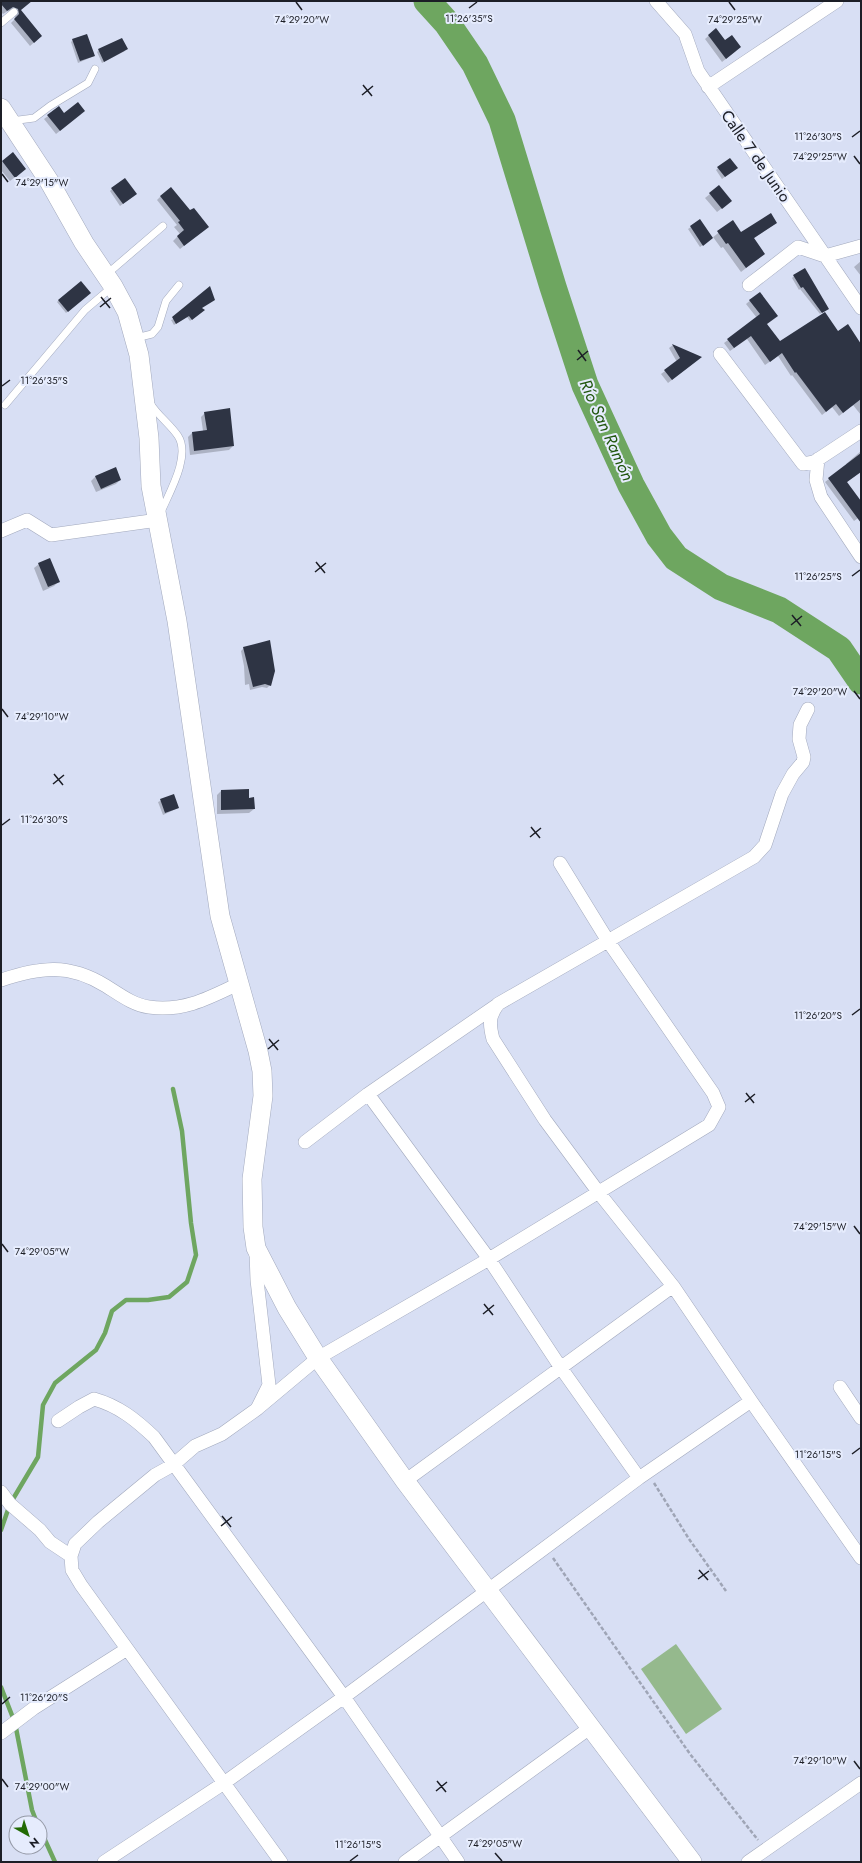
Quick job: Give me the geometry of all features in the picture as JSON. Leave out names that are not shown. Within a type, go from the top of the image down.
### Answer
[{"type":"main road","points":[[5,115],[49,181],[84,243],[110,280],[127,312],[139,355],[149,438],[151,486],[177,620],[220,916],[258,1051],[262,1071],[263,1096],[252,1179],[252,1208],[256,1248],[286,1308],[318,1358],[405,1481],[692,1862]]},
{"type":"street","name":"Calle 7 de Junio","points":[[656,1],[685,34],[698,71],[708,87],[861,308]]},
{"type":"street","points":[[708,87],[836,1]]},
{"type":"street","points":[[749,285],[798,248],[825,256],[861,246]]},
{"type":"street","points":[[720,354],[798,460],[803,464],[809,464],[818,459],[861,431]]},
{"type":"street","points":[[818,459],[816,480],[821,497],[861,557]]},
{"type":"street","points":[[1,531],[27,520],[51,535],[158,520]]},
{"type":"street","points":[[305,1142],[368,1094],[498,1004],[754,856],[765,845],[782,794],[793,774],[803,762],[804,757],[799,739],[800,724],[808,709]]},
{"type":"street","points":[[281,1862],[81,1585],[72,1570],[71,1556],[75,1544],[98,1522],[155,1475],[173,1465],[195,1446],[222,1434],[257,1409],[318,1358],[489,1259],[709,1125],[719,1107],[714,1093],[608,941],[560,863]]},
{"type":"street","points":[[1,980],[29,971],[62,969],[96,979],[128,1000],[148,1007],[173,1008],[202,1002],[238,984]]},
{"type":"street","points":[[498,1004],[491,1014],[490,1026],[493,1039],[546,1120],[599,1192],[673,1286],[751,1401],[861,1558]]},
{"type":"street","points":[[368,1094],[489,1259],[561,1368],[644,1475]]},
{"type":"street","points":[[256,1248],[257,1280],[269,1385],[257,1409]]},
{"type":"street","points":[[405,1481],[673,1286]]},
{"type":"street","points":[[840,1387],[861,1418]]},
{"type":"street","points":[[58,1421],[94,1399],[108,1403],[134,1418],[154,1438],[344,1698],[458,1862]]},
{"type":"street","points":[[104,1862],[224,1783],[344,1698],[644,1475],[751,1401]]},
{"type":"street","points":[[1,1492],[10,1504],[40,1530],[50,1542],[71,1556]]},
{"type":"street","points":[[1,1733],[34,1708],[127,1649]]},
{"type":"street","points":[[405,1862],[591,1726]]},
{"type":"street","points":[[748,1862],[861,1783]]},
{"type":"lane","points":[[1,23],[14,12]]},
{"type":"lane","points":[[5,115],[34,118],[50,106],[88,83],[95,69]]},
{"type":"lane","points":[[5,405],[110,280],[163,226]]},
{"type":"lane","points":[[134,339],[152,334],[158,326],[166,301],[179,285]]},
{"type":"lane","points":[[144,393],[158,415],[179,437],[182,456],[178,473],[158,520]]},
{"type":"path","points":[[644,1475],[726,1592]]},
{"type":"path","points":[[546,1548],[690,1754],[766,1849]]},
{"type":"green space","points":[[676,1644],[722,1709],[686,1734],[641,1669]]},
{"type":"building","points":[[1,1],[32,1],[21,10],[42,36],[34,43],[14,19],[19,14],[18,9],[13,7],[7,11],[1,4]]},
{"type":"building","points":[[716,28],[725,40],[732,35],[741,47],[726,59],[708,35]]},
{"type":"building","points":[[87,34],[95,56],[80,61],[72,39]]},
{"type":"building","points":[[122,38],[128,49],[104,62],[98,49]]},
{"type":"building","points":[[78,102],[85,111],[60,131],[47,115],[59,106],[64,113]]},
{"type":"building","points":[[13,152],[26,169],[15,178],[2,161]]},
{"type":"building","points":[[730,158],[738,168],[725,177],[717,167]]},
{"type":"building","points":[[125,178],[137,194],[123,204],[111,188]]},
{"type":"building","points":[[719,185],[732,201],[722,209],[709,193]]},
{"type":"building","points":[[171,187],[190,210],[194,208],[209,227],[184,246],[177,236],[184,230],[178,222],[180,221],[160,196]]},
{"type":"building","points":[[771,213],[777,223],[754,238],[765,254],[746,268],[728,243],[726,244],[717,231],[733,220],[741,232]]},
{"type":"building","points":[[700,219],[713,238],[703,246],[690,226]]},
{"type":"building","points":[[805,268],[829,309],[822,313],[803,287],[801,288],[793,275]]},
{"type":"building","points":[[81,281],[91,293],[68,312],[58,300]]},
{"type":"building","points":[[210,286],[215,300],[202,308],[205,310],[192,320],[189,316],[176,324],[172,317]]},
{"type":"building","points":[[760,292],[778,316],[767,324],[780,341],[825,312],[838,331],[848,324],[861,344],[861,399],[843,413],[836,404],[826,412],[796,372],[795,373],[782,353],[770,362],[751,336],[734,348],[727,339],[760,314],[749,300]]},
{"type":"building","points":[[672,344],[702,357],[672,380],[664,370],[680,358]]},
{"type":"building","points":[[230,408],[234,446],[194,451],[192,432],[207,430],[204,412]]},
{"type":"building","points":[[861,453],[861,472],[847,482],[861,501],[861,523],[828,478]]},
{"type":"building","points":[[116,467],[121,480],[101,489],[95,476]]},
{"type":"building","points":[[50,558],[60,582],[48,587],[38,563]]},
{"type":"building","points":[[270,640],[275,671],[271,686],[265,684],[253,687],[243,647]]},
{"type":"building","points":[[249,789],[249,798],[254,797],[255,809],[221,810],[221,790]]},
{"type":"building","points":[[174,794],[179,808],[165,813],[160,799]]},
{"type":"waterway","name":"Río San Ramón","points":[[427,1],[447,23],[475,64],[502,120],[553,287],[585,385],[631,485],[659,536],[676,558],[721,587],[779,610],[839,649],[861,681]]},
{"type":"waterway","points":[[1,1530],[10,1504],[38,1457],[43,1405],[55,1383],[96,1350],[105,1333],[112,1311],[126,1300],[148,1300],[169,1297],[187,1282],[196,1255],[191,1223],[182,1131],[173,1089]]},
{"type":"waterway","points":[[1,1687],[15,1723],[34,1815]]},
{"type":"waterway","points":[[48,1847],[55,1862]]}]
